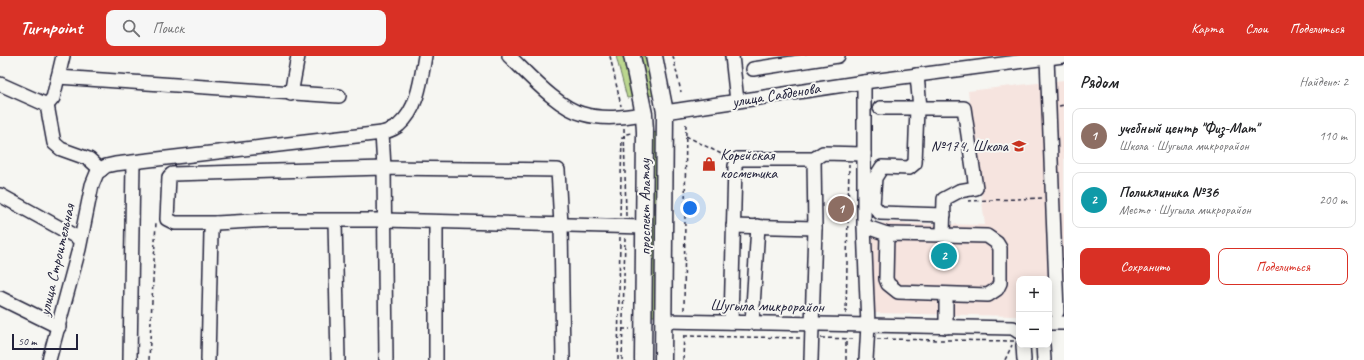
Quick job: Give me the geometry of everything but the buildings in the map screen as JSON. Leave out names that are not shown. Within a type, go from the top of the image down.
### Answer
[{"type":"main road","name":"проспект Алатау","points":[[632,56],[644,114],[644,227],[640,325],[643,360]]},
{"type":"main road","name":"проспект Алатау","points":[[654,56],[665,112],[663,360]]},
{"type":"main road","name":"улица Сабденова","points":[[644,114],[665,112]]},
{"type":"main road","points":[[640,325],[664,321]]},
{"type":"street","points":[[47,105],[53,98],[63,56]]},
{"type":"street","points":[[291,94],[298,56]]},
{"type":"street","points":[[47,105],[54,143],[61,149],[89,159],[101,170],[115,164],[382,134],[398,127],[411,108],[417,95],[425,56]]},
{"type":"street","name":"улица Сабденова","points":[[509,56],[562,103],[583,114],[613,118],[644,114]]},
{"type":"street","points":[[732,56],[737,101]]},
{"type":"street","points":[[753,68],[813,58],[838,56]]},
{"type":"street","name":"улица Сабденова","points":[[665,112],[1018,59],[1063,56]]},
{"type":"street","points":[[1047,58],[1055,314]]},
{"type":"street","points":[[917,75],[919,108],[915,163],[909,168],[882,168],[875,178],[873,205],[880,213],[944,215]]},
{"type":"street","points":[[58,77],[291,94],[339,96]]},
{"type":"street","points":[[864,82],[864,226],[868,325],[866,360]]},
{"type":"street","points":[[0,84],[47,105]]},
{"type":"street","points":[[880,108],[964,108],[976,188],[960,191],[944,199],[943,235]]},
{"type":"street","points":[[382,134],[384,168],[386,360]]},
{"type":"street","points":[[731,322],[733,226],[736,162],[738,159],[814,159],[822,153],[864,154]]},
{"type":"street","points":[[811,360],[815,228],[814,159]]},
{"type":"street","points":[[130,360],[133,163]]},
{"type":"street","points":[[563,360],[560,225],[558,170],[384,168],[172,174],[168,177],[167,219],[175,223],[216,223],[272,220],[384,220],[436,222],[560,225],[623,226],[644,227]]},
{"type":"street","name":"улица Строительная","points":[[49,360],[79,249],[92,185],[97,173],[101,170]]},
{"type":"street","points":[[0,195],[80,239]]},
{"type":"street","points":[[335,221],[338,360]]},
{"type":"street","points":[[436,222],[436,360]]},
{"type":"street","points":[[208,360],[211,232],[212,226],[216,223]]},
{"type":"street","points":[[733,226],[815,228]]},
{"type":"street","points":[[752,323],[758,226]]},
{"type":"street","points":[[864,226],[888,234],[986,236],[993,239],[1000,248],[1000,283],[993,292],[988,295],[898,292],[892,289],[886,279],[888,234]]},
{"type":"street","points":[[946,294],[946,327]]},
{"type":"street","points":[[0,298],[59,327]]},
{"type":"street","name":"Шугыла микрорайон","points":[[664,321],[752,323],[812,331],[846,325],[1012,328],[1016,330]]},
{"type":"street","points":[[1023,348],[1024,360]]},
{"type":"street","points":[[1043,348],[1044,360]]},
{"type":"path","points":[[610,56],[622,110]]},
{"type":"path","points":[[673,56],[681,92]]},
{"type":"path","points":[[683,360],[686,121]]},
{"type":"path","points":[[618,360],[623,226],[626,134],[622,138],[623,226],[622,360]]},
{"type":"path","points":[[686,136],[736,162]]},
{"type":"path","points":[[846,360],[850,154]]},
{"type":"path","points":[[967,201],[1052,198]]},
{"type":"path","points":[[149,360],[157,220]]},
{"type":"path","points":[[622,329],[640,325]]},
{"type":"path","points":[[684,336],[812,331],[846,338],[1016,341]]},
{"type":"shaded area","points":[[1064,80],[1064,316],[1052,316],[1052,276],[1016,276],[1016,316],[871,313],[873,223],[985,225],[968,91]]},
{"type":"green space","points":[[616,56],[626,56],[635,97],[627,98]]},
{"type":"green space","points":[[641,56],[649,56],[656,95],[647,96]]},
{"type":"green space","points":[[660,132],[657,316],[651,316],[650,133]]},
{"type":"place","name":"№174, Школа","points":[[1019,146]]},
{"type":"place","name":"Корейская косметика","points":[[709,164]]},
{"type":"place","name":"учебный центр \"Физ-Мат\"","points":[[841,209]]},
{"type":"place","name":"Поликлиника №36","points":[[944,256]]}]
